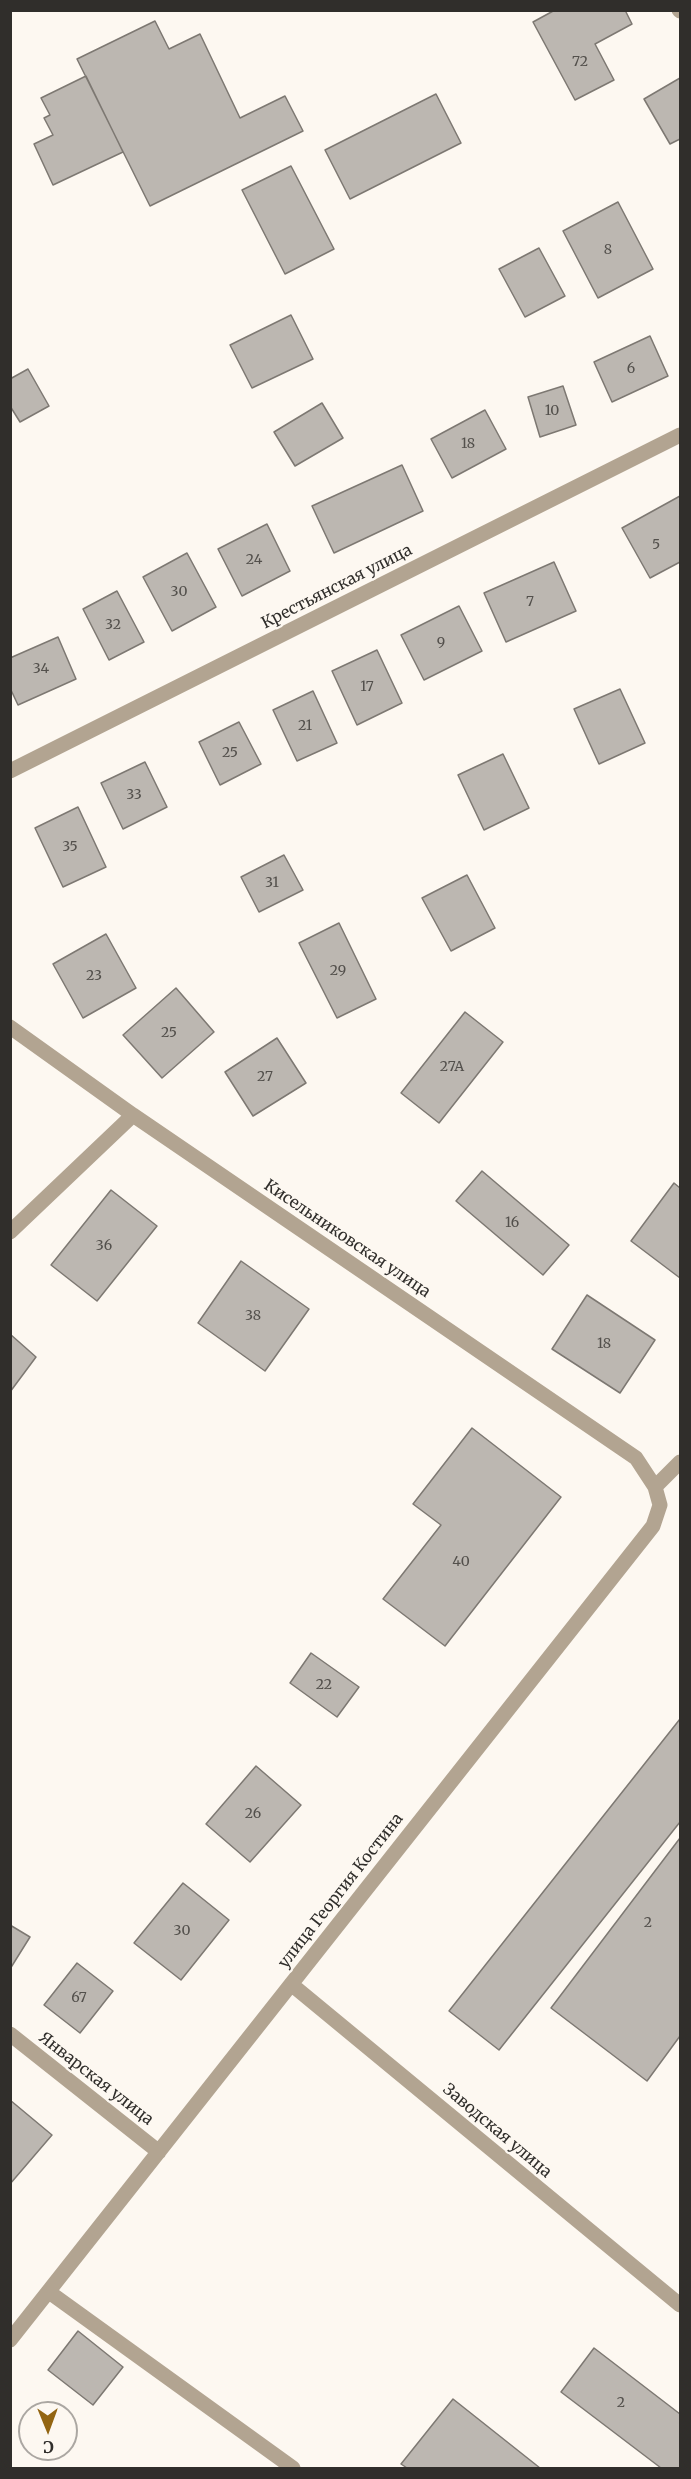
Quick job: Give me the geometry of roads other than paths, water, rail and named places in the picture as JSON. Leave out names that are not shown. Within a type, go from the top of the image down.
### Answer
[{"type":"street","name":"Крестьянская улица","points":[[10,771],[681,435]]},
{"type":"street","name":"Кисельниковская улица","points":[[10,1027],[133,1115],[636,1458],[655,1487]]},
{"type":"street","points":[[10,1232],[133,1115]]},
{"type":"street","points":[[655,1487],[681,1462]]},
{"type":"street","name":"улица Георгия Костина","points":[[10,2340],[653,1526],[660,1505],[655,1487]]},
{"type":"street","name":"Заводская улица","points":[[291,1984],[681,2305]]},
{"type":"street","name":"Январская улица","points":[[10,2034],[159,2152]]},
{"type":"street","points":[[49,2292],[292,2469]]}]
